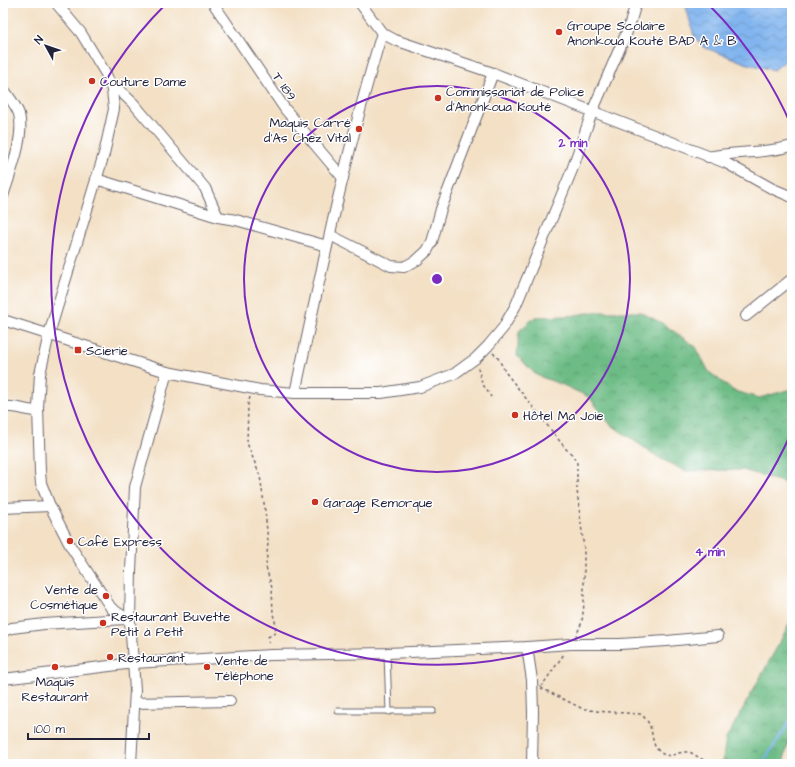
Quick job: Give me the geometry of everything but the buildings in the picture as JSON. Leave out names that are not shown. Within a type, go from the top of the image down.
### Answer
[{"type":"street","points":[[56,3],[81,33],[106,74],[112,90],[114,109],[104,154],[49,334],[40,374],[38,411],[41,483],[50,506],[71,547],[111,608],[128,620]]},
{"type":"street","name":"T 189","points":[[213,3],[285,109],[343,178]]},
{"type":"street","points":[[360,3],[382,33],[395,40],[493,73],[726,163],[771,188],[792,197]]},
{"type":"street","points":[[3,320],[167,372],[260,390],[295,393],[381,393],[420,387],[454,374],[476,358],[488,346],[503,328],[516,305],[572,170],[592,112],[629,27],[636,3]]},
{"type":"street","points":[[295,393],[343,178],[382,33]]},
{"type":"street","points":[[330,235],[391,266],[404,267],[417,260],[432,242],[441,209],[493,73]]},
{"type":"street","points":[[3,88],[19,114],[20,124],[16,152],[3,196]]},
{"type":"street","points":[[112,90],[120,90],[134,104],[205,188],[218,217]]},
{"type":"street","points":[[708,157],[732,153],[769,151],[792,146]]},
{"type":"street","points":[[96,179],[218,217],[236,220],[327,246]]},
{"type":"street","points":[[746,316],[792,279]]},
{"type":"street","points":[[131,764],[135,703],[134,663],[128,620],[135,487],[167,372]]},
{"type":"street","points":[[3,407],[8,406],[38,411]]},
{"type":"street","points":[[3,508],[50,506]]},
{"type":"street","points":[[3,631],[12,628],[44,624],[128,620]]},
{"type":"street","points":[[3,679],[134,663],[271,655],[387,653],[571,644],[628,644],[718,636]]},
{"type":"street","points":[[527,647],[532,680],[532,764]]},
{"type":"street","points":[[135,703],[230,701]]},
{"type":"lane","points":[[387,653],[389,712]]},
{"type":"lane","points":[[338,711],[433,711]]},
{"type":"path","points":[[488,346],[498,358],[506,373],[566,449],[571,453],[577,463],[577,490],[584,549],[584,604],[582,622],[571,644],[541,688],[539,694]]},
{"type":"path","points":[[476,358],[482,383],[491,397]]},
{"type":"path","points":[[260,390],[249,398],[247,443],[260,476],[265,510],[268,542],[266,567],[272,588],[273,614],[276,626],[276,632],[268,637],[271,655]]},
{"type":"path","points":[[532,680],[541,688],[580,708],[595,711],[640,714],[646,718],[649,724],[657,750],[664,755],[668,756],[687,752],[692,753],[703,760],[725,764]]},
{"type":"green space","points":[[594,312],[640,312],[662,323],[696,347],[709,372],[734,391],[759,398],[792,389],[792,485],[743,470],[685,471],[658,457],[610,424],[589,397],[536,375],[517,356],[519,331],[535,317],[569,316]]},
{"type":"green space","points":[[792,617],[792,735],[789,740],[783,764],[722,764],[726,739],[786,631]]},
{"type":"water","points":[[685,3],[792,3],[792,55],[774,70],[748,64],[703,47],[694,36]]},
{"type":"waterway","points":[[762,764],[792,718]]},
{"type":"place","name":"Groupe Scolaire Anonkoua Kouté BAD A & B","points":[[559,32]]},
{"type":"place","name":"Couture Dame","points":[[92,81]]},
{"type":"place","name":"Commissariat de Police d'Anonkoua Kouté","points":[[438,98]]},
{"type":"place","name":"Maquis Carré d'As Chez Vital","points":[[359,129]]},
{"type":"place","name":"Scierie","points":[[78,350]]},
{"type":"place","name":"Hôtel Ma Joie","points":[[515,415]]},
{"type":"place","name":"Garage Remorque","points":[[315,502]]},
{"type":"place","name":"Café Express","points":[[70,541]]},
{"type":"place","name":"Vente de Cosmétique","points":[[106,596]]},
{"type":"place","name":"Restaurant Buvette Petit à Petit","points":[[103,623]]},
{"type":"place","name":"Restaurant","points":[[110,657]]},
{"type":"place","name":"Maquis Restaurant","points":[[55,667]]},
{"type":"place","name":"Vente de Téléphone","points":[[207,667]]}]
